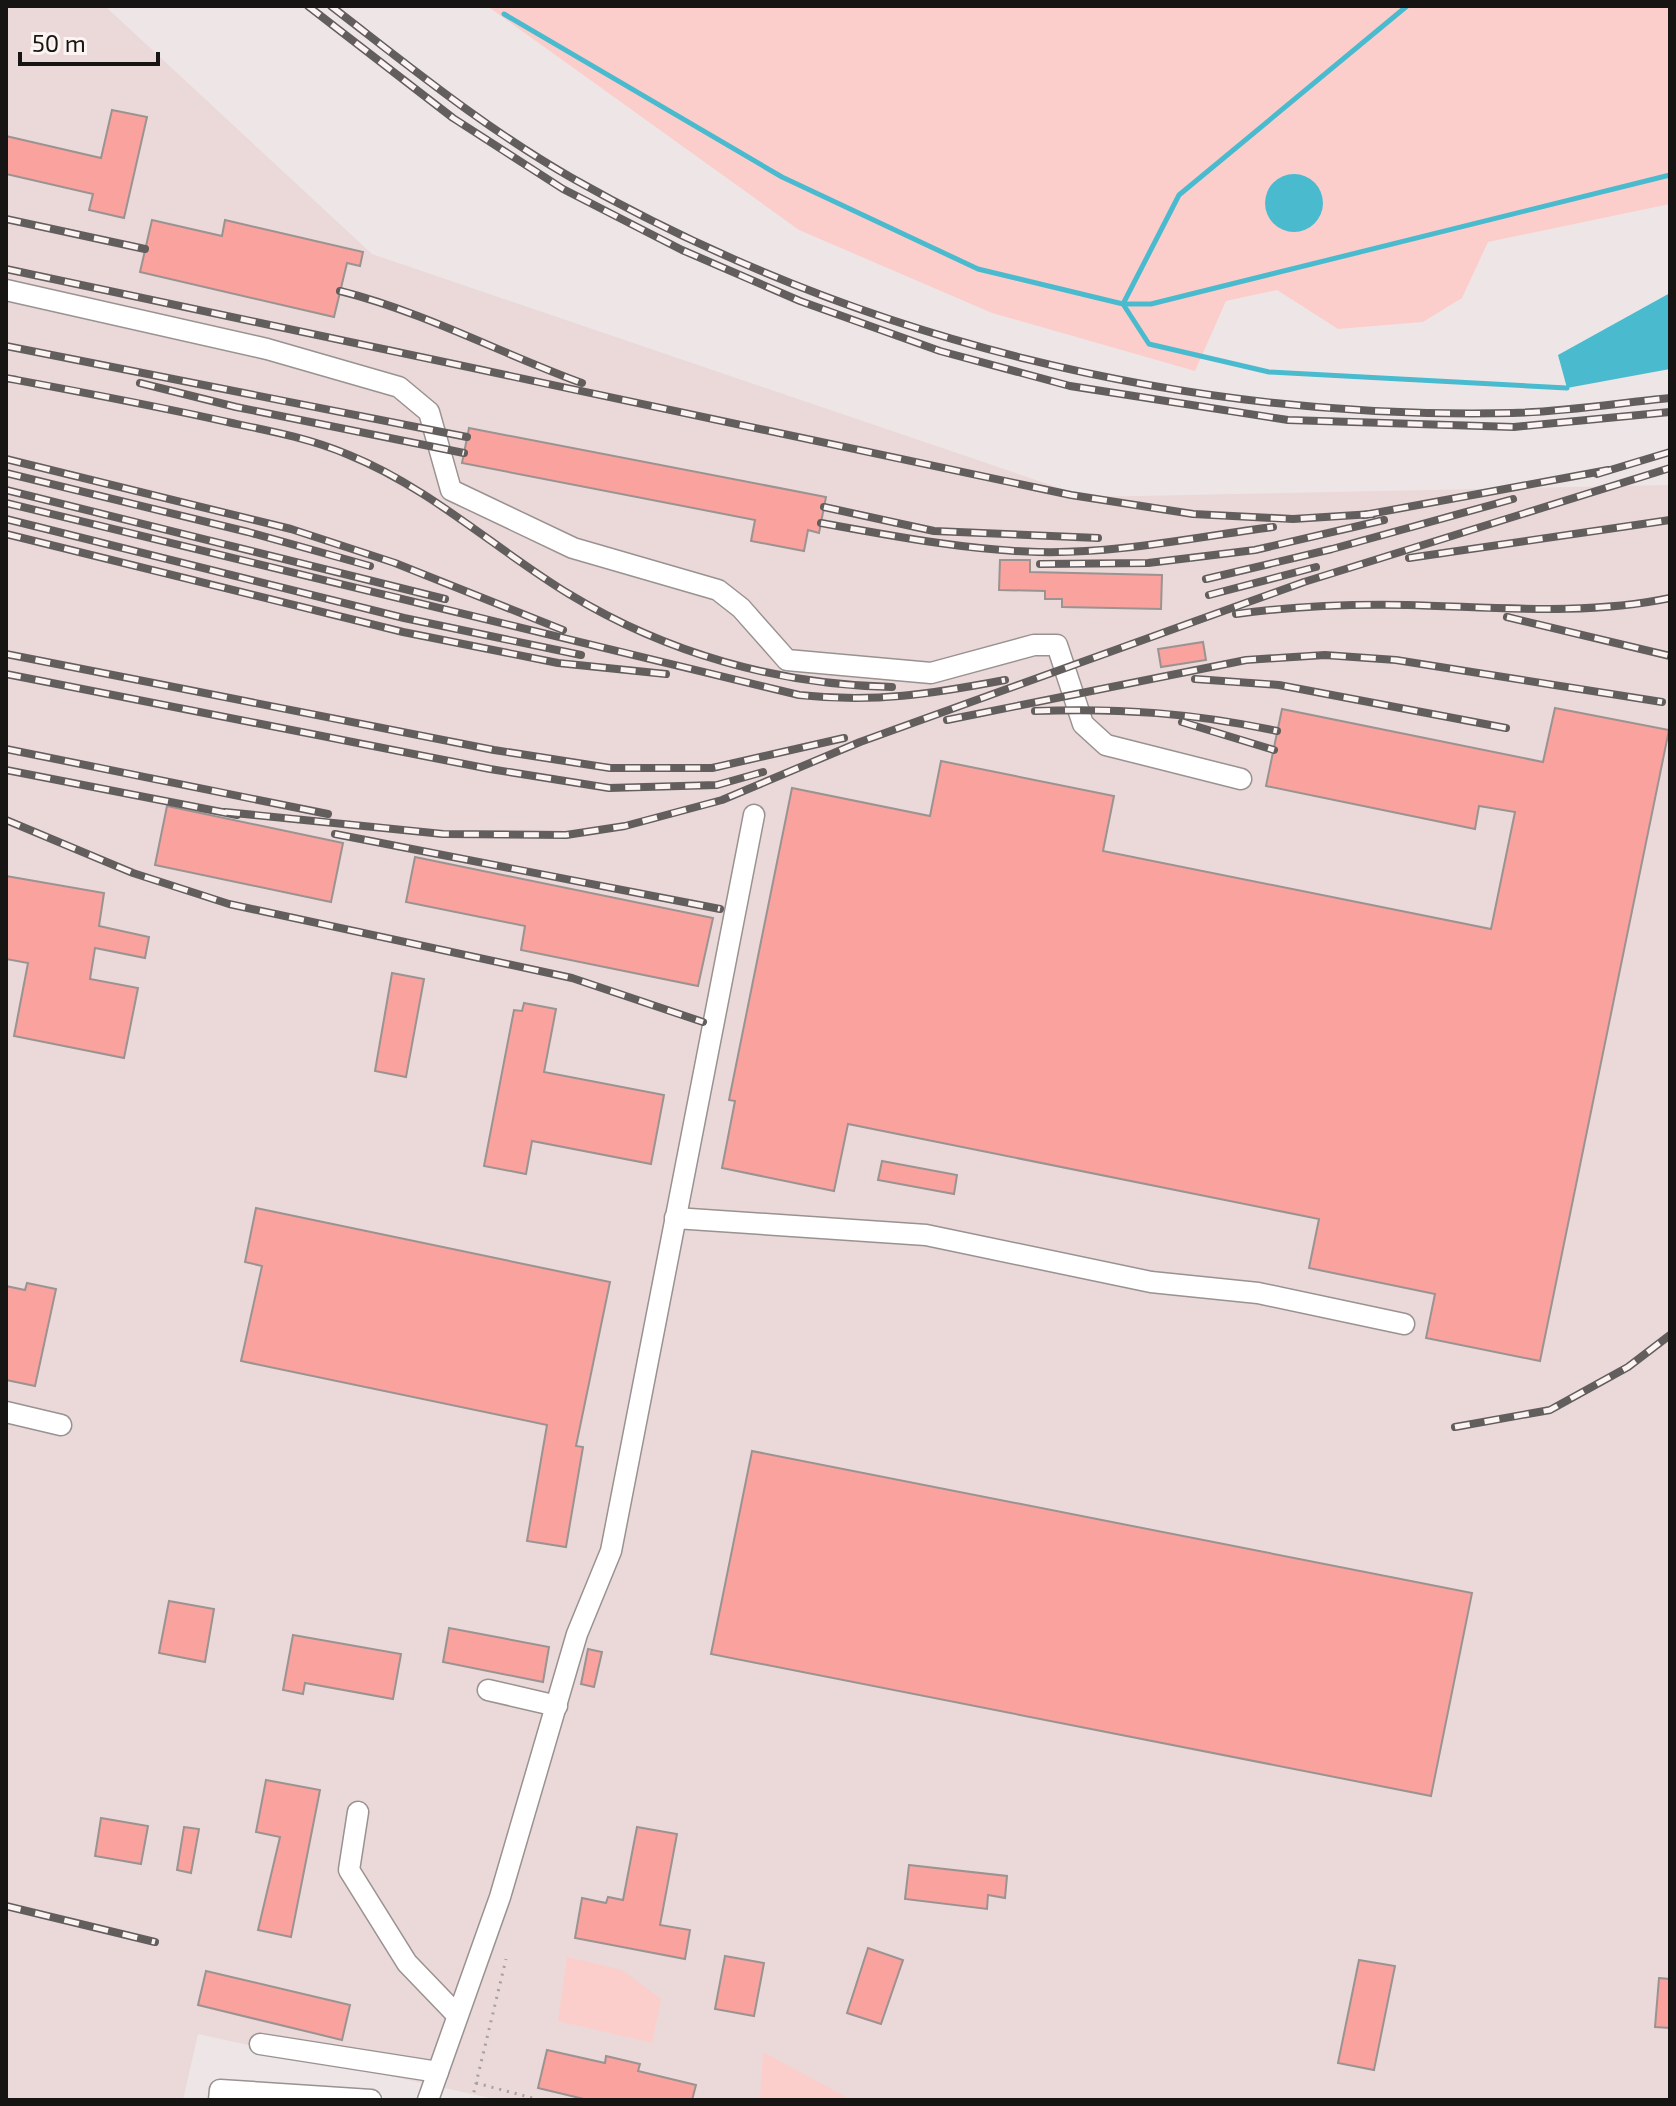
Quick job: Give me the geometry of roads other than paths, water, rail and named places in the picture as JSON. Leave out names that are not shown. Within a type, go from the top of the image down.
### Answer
[{"type":"street","points":[[6,290],[267,349],[399,387],[429,412],[451,490],[573,548],[718,590],[741,608],[787,660],[931,673],[1034,645],[1057,645],[1083,724],[1106,745],[1241,779]]},
{"type":"street","points":[[428,2100],[500,1897],[577,1634],[611,1551],[754,815]]},
{"type":"street","points":[[675,1218],[926,1235],[1151,1282],[1258,1293],[1404,1324]]},
{"type":"street","points":[[6,1412],[61,1425]]},
{"type":"street","points":[[488,1690],[557,1706]]},
{"type":"street","points":[[358,1812],[349,1870],[407,1963],[457,2015]]},
{"type":"street","points":[[260,2044],[438,2072]]},
{"type":"street","points":[[219,2100],[220,2090],[371,2100]]},
{"type":"water","points":[[1294,174],[1315,182],[1323,203],[1315,224],[1294,232],[1273,224],[1265,203],[1273,182]]},
{"type":"water","points":[[1670,293],[1670,369],[1567,388],[1558,355]]},
{"type":"waterway","points":[[1407,6],[1179,195],[1123,304],[1149,344],[1269,372],[1567,388]]},
{"type":"waterway","points":[[504,14],[782,177],[978,269],[1123,304],[1151,304],[1670,175]]},
{"type":"railway","points":[[308,6],[453,118],[563,189],[682,250],[800,301],[940,351],[1070,386],[1288,420],[1514,427],[1670,412]]},
{"type":"railway","points":[[331,6],[479,118],[572,178],[681,235],[793,284],[908,325],[1026,359],[1145,384],[1267,402],[1389,412],[1512,413],[1670,398]]},
{"type":"railway","points":[[6,219],[145,249]]},
{"type":"railway","points":[[6,269],[1071,495],[1193,514],[1293,519],[1373,514]]},
{"type":"railway","points":[[340,291],[402,310],[582,383]]},
{"type":"railway","points":[[6,346],[467,437]]},
{"type":"railway","points":[[6,378],[262,429],[335,449],[407,484],[569,594],[644,633],[724,662],[766,672],[808,680],[892,687]]},
{"type":"railway","points":[[140,383],[236,407],[464,453]]},
{"type":"railway","points":[[1597,474],[1670,452]]},
{"type":"railway","points":[[6,459],[291,529],[395,563],[563,630]]},
{"type":"railway","points":[[225,812],[443,834],[566,835],[625,826],[722,800],[860,742],[1304,582],[1670,468]]},
{"type":"railway","points":[[1364,515],[1608,470]]},
{"type":"railway","points":[[6,473],[248,532],[370,566]]},
{"type":"railway","points":[[6,490],[445,599]]},
{"type":"railway","points":[[1206,579],[1332,549],[1513,499]]},
{"type":"railway","points":[[6,503],[799,695],[853,698],[903,696],[1005,680]]},
{"type":"railway","points":[[824,507],[934,531],[1098,538]]},
{"type":"railway","points":[[6,519],[404,618],[581,655]]},
{"type":"railway","points":[[1040,564],[1148,563],[1255,550],[1384,520]]},
{"type":"railway","points":[[1409,558],[1670,520]]},
{"type":"railway","points":[[821,523],[956,545],[1038,552],[1127,548],[1273,527]]},
{"type":"railway","points":[[6,534],[403,632],[558,663],[666,674]]},
{"type":"railway","points":[[1209,595],[1316,567]]},
{"type":"railway","points":[[1236,614],[1300,607],[1364,605],[1572,609],[1670,598]]},
{"type":"railway","points":[[1507,617],[1670,656]]},
{"type":"railway","points":[[6,654],[494,750],[610,768],[712,768],[844,738]]},
{"type":"railway","points":[[947,720],[1246,660],[1325,655],[1396,660],[1662,702]]},
{"type":"railway","points":[[6,674],[490,769],[609,788],[717,785],[763,772]]},
{"type":"railway","points":[[1195,679],[1279,685],[1506,728]]},
{"type":"railway","points":[[1035,711],[1157,713],[1277,731]]},
{"type":"railway","points":[[1182,722],[1274,750]]},
{"type":"railway","points":[[6,749],[328,814]]},
{"type":"railway","points":[[6,770],[237,815]]},
{"type":"railway","points":[[6,820],[133,873],[229,904],[572,978],[703,1022]]},
{"type":"railway","points":[[335,834],[720,909]]},
{"type":"railway","points":[[1455,1427],[1550,1410],[1628,1367],[1670,1335]]},
{"type":"railway","points":[[6,1906],[155,1942]]}]
